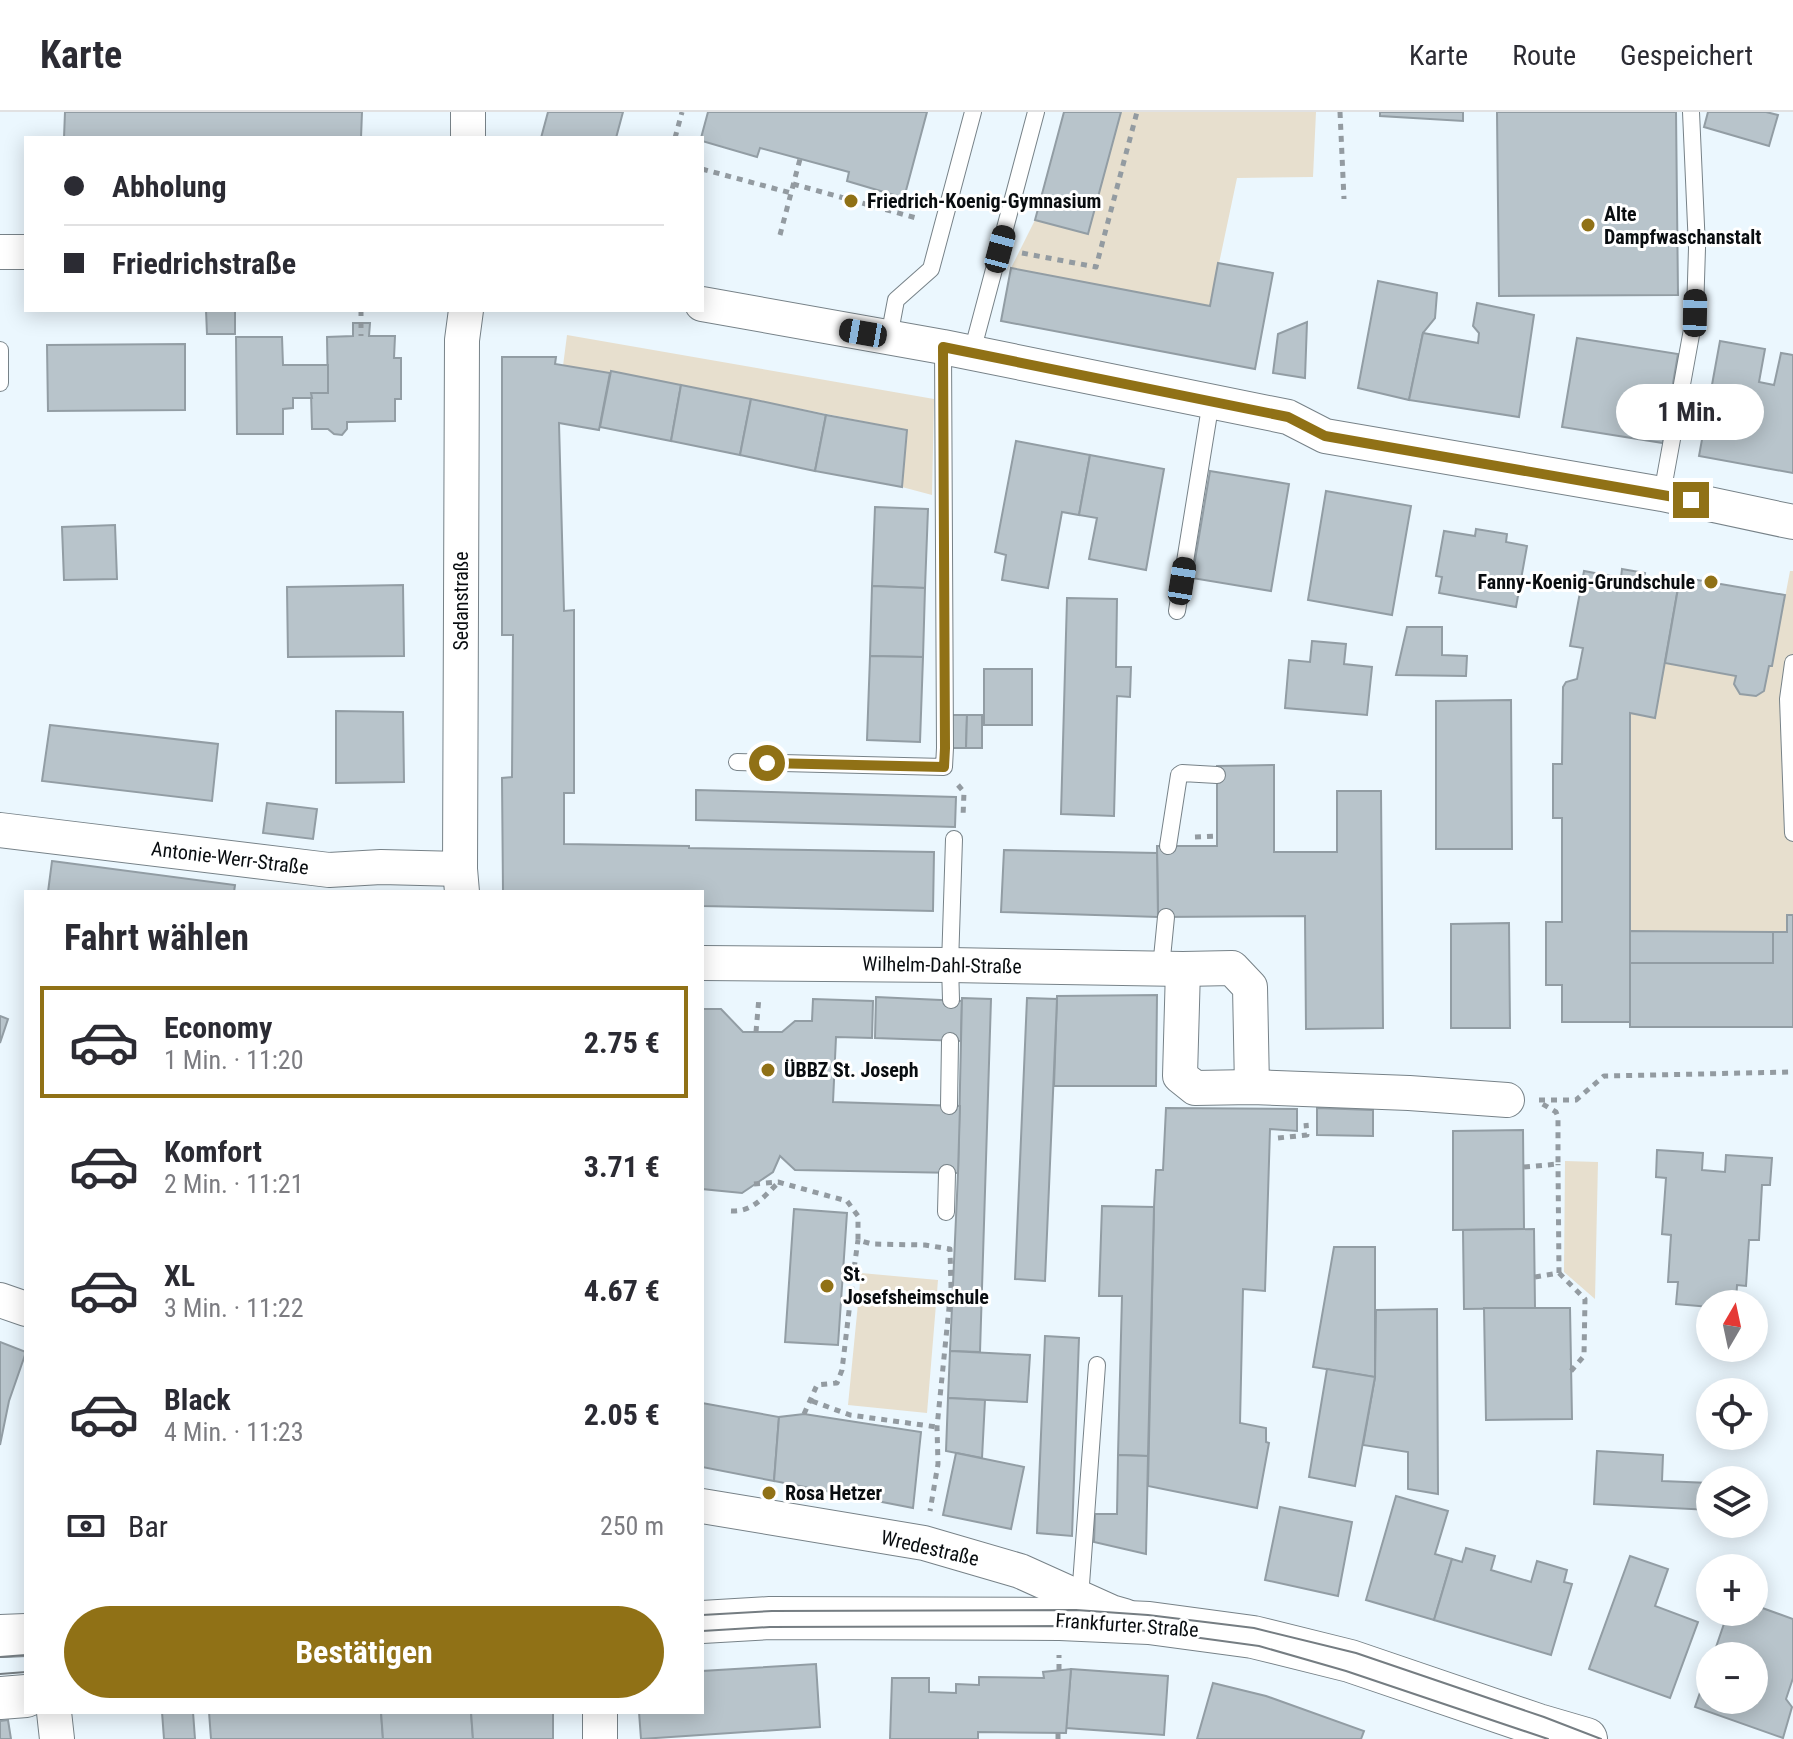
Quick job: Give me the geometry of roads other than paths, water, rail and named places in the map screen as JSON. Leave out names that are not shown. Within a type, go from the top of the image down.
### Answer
[{"type":"street","points":[[468,112],[468,136]]},
{"type":"street","points":[[0,252],[24,252]]},
{"type":"street","points":[[704,304],[957,350],[1288,417],[1325,436],[1662,494],[1793,522]]},
{"type":"street","name":"Sedanstraße","points":[[461,880],[462,340],[466,312]]},
{"type":"street","name":"Antonie-Werr-Straße","points":[[0,830],[329,870],[381,867],[461,880]]},
{"type":"street","name":"Wilhelm-Dahl-Straße","points":[[704,963],[1232,968],[1250,987],[1252,1087]]},
{"type":"street","points":[[1172,968],[1180,1076],[1195,1088],[1409,1093],[1507,1100]]},
{"type":"street","points":[[0,1300],[24,1308]]},
{"type":"street","name":"Wredestraße","points":[[704,1506],[924,1543],[1020,1571],[1111,1612],[1149,1623]]},
{"type":"street","name":"Frankfurter Straße","points":[[704,1622],[831,1618],[1060,1619],[1149,1623],[1253,1637],[1350,1661],[1546,1734],[1586,1739]]},
{"type":"street","points":[[0,1636],[24,1635]]},
{"type":"street","points":[[0,1698],[24,1696]]},
{"type":"street","points":[[54,1714],[57,1739]]},
{"type":"street","points":[[600,1714],[600,1739]]},
{"type":"lane","points":[[889,337],[896,300],[931,269],[973,112]]},
{"type":"lane","points":[[737,762],[944,767],[957,350],[1000,249],[1036,112]]},
{"type":"lane","points":[[1662,494],[1695,313],[1697,248],[1691,112]]},
{"type":"lane","points":[[0,350],[0,383]]},
{"type":"lane","points":[[1177,611],[1211,401]]},
{"type":"lane","points":[[1793,663],[1788,699],[1793,833]]},
{"type":"lane","points":[[1168,846],[1179,775],[1217,775]]},
{"type":"lane","points":[[951,1000],[950,965],[958,834]]},
{"type":"lane","points":[[1166,917],[1172,968]]},
{"type":"lane","points":[[949,1106],[950,1041]]},
{"type":"lane","points":[[946,1212],[947,1173]]},
{"type":"lane","points":[[1080,1598],[1097,1365]]},
{"type":"tram line","points":[[704,1615],[772,1611],[1076,1610],[1254,1628],[1356,1653],[1601,1739]]},
{"type":"tram line","points":[[704,1631],[770,1627],[1060,1626],[1149,1631],[1259,1646],[1346,1671],[1548,1739]]},
{"type":"tram line","points":[[0,1657],[24,1655]]},
{"type":"tram line","points":[[0,1674],[24,1672]]},
{"type":"place","name":"Friedrich-Koenig-Gymnasium","points":[[851,201]]},
{"type":"place","name":"Alte Dampfwaschanstalt","points":[[1588,225]]},
{"type":"place","name":"Fanny-Koenig-Grundschule","points":[[1711,582]]},
{"type":"place","name":"ÜBBZ St. Joseph","points":[[768,1070]]},
{"type":"place","name":"St. Josefsheimschule","points":[[827,1286]]},
{"type":"place","name":"Rosa Hetzer","points":[[769,1493]]}]
